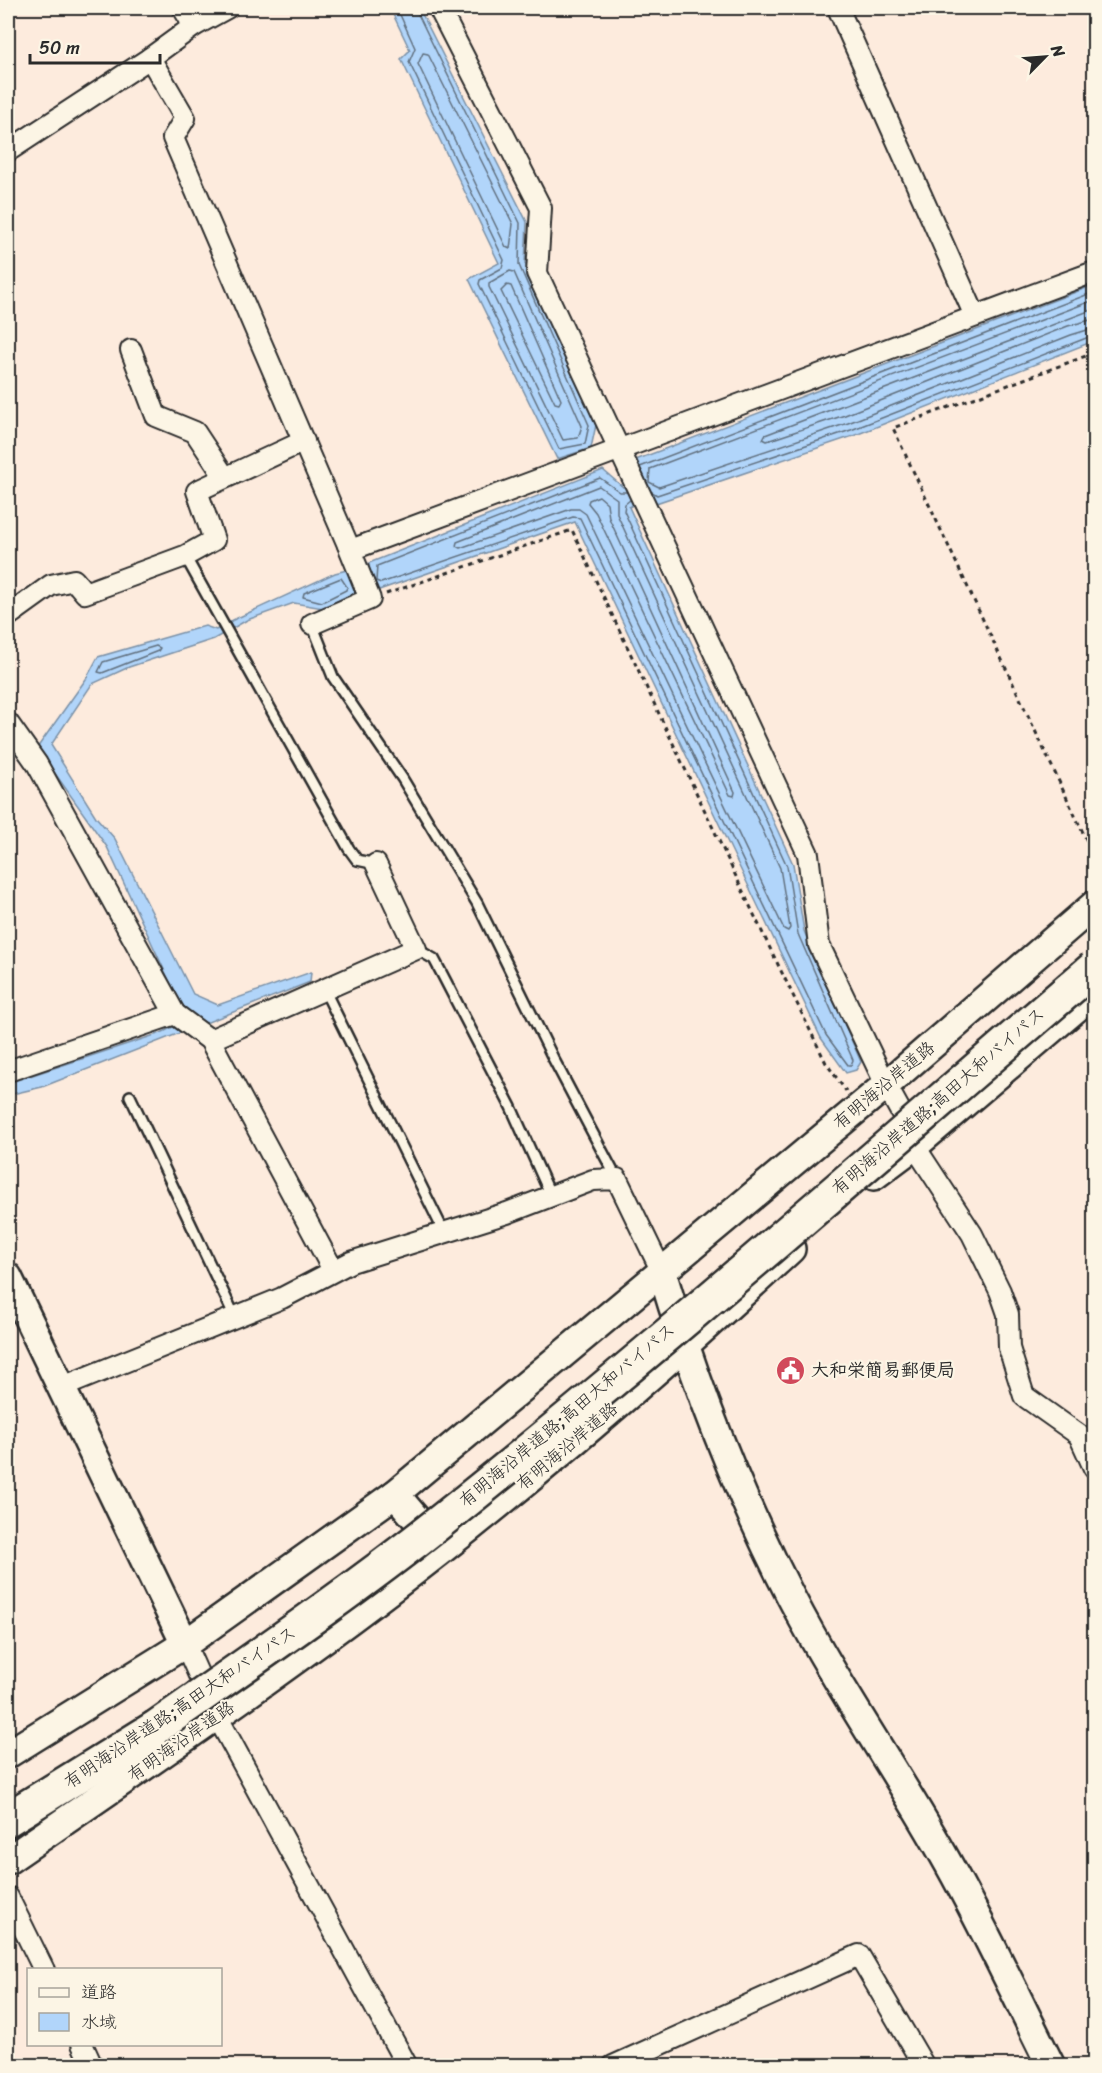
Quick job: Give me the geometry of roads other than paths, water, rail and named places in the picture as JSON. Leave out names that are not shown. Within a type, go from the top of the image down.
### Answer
[{"type":"highway","name":"有明海沿岸道路;高田大和バイパス","points":[[8,1819],[154,1728],[301,1626],[459,1506],[1095,968]]},
{"type":"main road","name":"有明海沿岸道路","points":[[8,1754],[185,1644],[395,1494],[886,1085],[1095,905]]},
{"type":"main road","name":"有明海沿岸道路","points":[[8,1860],[217,1716],[442,1549],[685,1348],[852,1193],[918,1143],[1095,993]]},
{"type":"main road","points":[[662,1272],[685,1348],[764,1540],[791,1596],[849,1701],[949,1865],[1051,2066]]},
{"type":"main road","points":[[8,1277],[185,1644]]},
{"type":"main road","points":[[395,1494],[442,1549]]},
{"type":"street","points":[[183,8],[194,26]]},
{"type":"street","points":[[8,151],[150,58],[194,26],[226,8]]},
{"type":"street","points":[[439,8],[541,208],[537,273],[618,451],[808,854],[819,945],[886,1085],[918,1143],[919,1153],[972,1234],[1000,1290],[1008,1314],[1008,1348],[1024,1396],[1079,1435],[1095,1468]]},
{"type":"street","points":[[838,8],[975,316]]},
{"type":"street","points":[[150,58],[185,118],[173,138],[370,599],[312,624]]},
{"type":"street","points":[[348,545],[357,548],[367,546],[1095,272]]},
{"type":"street","points":[[131,350],[156,416],[195,432],[224,476]]},
{"type":"street","points":[[8,616],[51,585],[74,580],[85,593],[185,556],[214,540],[197,491],[224,476],[304,441]]},
{"type":"street","points":[[8,723],[37,764],[175,1014],[210,1040],[333,1270]]},
{"type":"street","points":[[210,1040],[416,949],[376,864]]},
{"type":"street","points":[[8,1071],[175,1014]]},
{"type":"street","points":[[60,1388],[282,1298],[333,1270],[593,1180],[617,1179],[662,1272]]},
{"type":"street","points":[[185,1644],[217,1716],[407,2066]]},
{"type":"street","points":[[8,1897],[43,1968]]},
{"type":"street","points":[[613,2066],[859,1955],[924,2066]]},
{"type":"street","points":[[83,2046],[92,2066]]},
{"type":"lane","points":[[185,556],[349,849],[357,860],[376,864]]},
{"type":"lane","points":[[312,624],[333,677],[402,778],[477,903],[552,1058],[617,1179]]},
{"type":"lane","points":[[416,949],[434,959],[511,1107],[551,1196]]},
{"type":"lane","points":[[324,989],[444,1232]]},
{"type":"lane","points":[[130,1096],[235,1317]]},
{"type":"water","points":[[390,8],[419,8],[527,222],[525,263],[596,425],[591,448],[557,459],[469,279],[499,263],[401,59],[410,50]]},
{"type":"water","points":[[1094,285],[1094,341],[853,436],[653,504],[648,497],[629,507],[793,864],[804,931],[861,1062],[856,1070],[846,1073],[821,1038],[575,522],[376,591],[371,584],[323,608],[294,603],[247,620],[214,639],[129,667],[92,684],[51,745],[96,817],[115,839],[193,994],[218,1005],[311,972],[310,982],[42,1087],[8,1095],[8,1083],[161,1033],[191,1018],[174,991],[107,847],[37,748],[86,679],[98,657],[205,626],[216,630],[335,573],[347,570],[353,585],[370,578],[369,563],[603,470],[623,487],[635,481],[633,461]]},
{"type":"place","name":"大和栄簡易郵便局","points":[[790,1370]]}]
